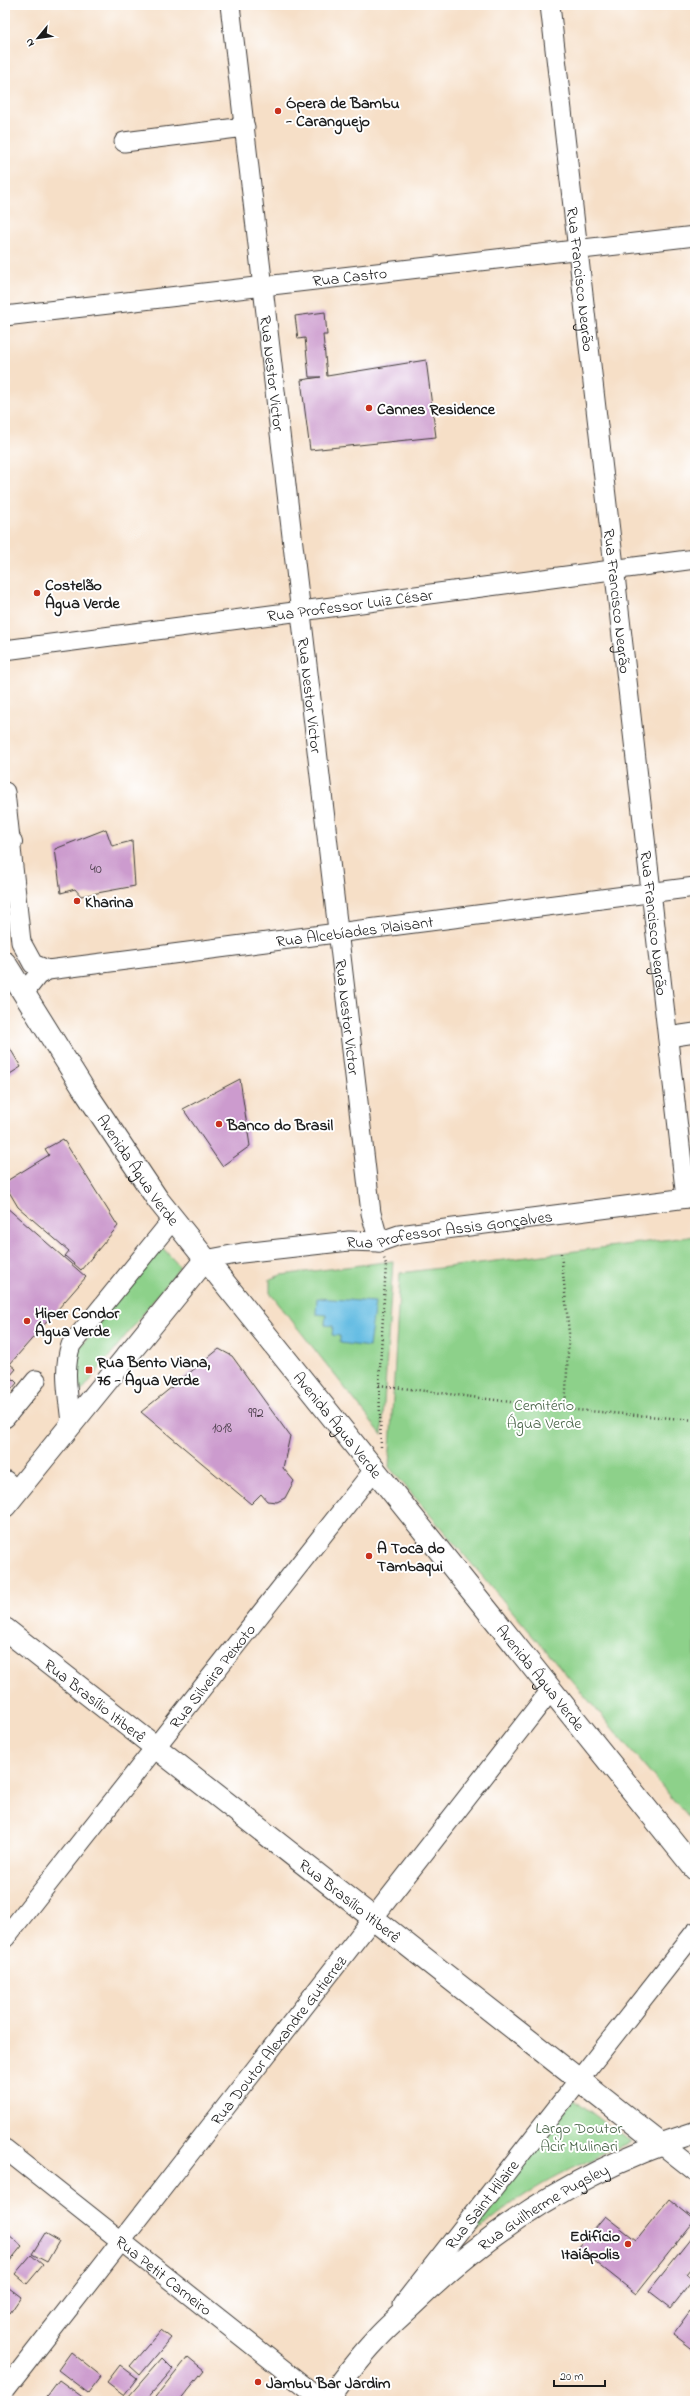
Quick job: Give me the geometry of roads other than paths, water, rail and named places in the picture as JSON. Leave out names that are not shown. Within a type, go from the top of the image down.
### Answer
[{"type":"main road","name":"Avenida Água Verde","points":[[5,963],[126,1153],[173,1219],[695,1869]]},
{"type":"main road","points":[[9,1492],[71,1424],[205,1260]]},
{"type":"main road","name":"Rua Brasílio Itiberê","points":[[5,1629],[662,2145]]},
{"type":"main road","name":"Rua Guilherme Pugsley","points":[[374,2342],[460,2261],[506,2226],[546,2200],[586,2178],[662,2145],[695,2133]]},
{"type":"main road","name":"Rua Saint Hilaire","points":[[327,2401],[374,2342]]},
{"type":"street","name":"Rua Nestor Victor","points":[[230,5],[371,1213],[379,1242]]},
{"type":"street","name":"Rua Francisco Negrão","points":[[550,5],[668,1037],[691,1198]]},
{"type":"street","points":[[124,142],[245,128]]},
{"type":"street","name":"Rua Castro","points":[[5,316],[695,236]]},
{"type":"street","name":"Rua Professor Luiz César","points":[[5,650],[695,559]]},
{"type":"street","points":[[5,792],[8,846],[21,942],[33,964],[48,970]]},
{"type":"street","name":"Rua Alcebíades Plaisant","points":[[48,970],[695,887]]},
{"type":"street","points":[[24,993],[38,976],[48,970]]},
{"type":"street","points":[[668,1037],[695,1033]]},
{"type":"street","name":"Rua Professor Assis Gonçalves","points":[[205,1260],[242,1253],[349,1241],[379,1242],[399,1235],[691,1198]]},
{"type":"street","points":[[71,1424],[66,1368],[67,1356],[71,1345],[173,1219]]},
{"type":"street","points":[[5,1418],[36,1380]]},
{"type":"street","name":"Rua Silveira Peixoto","points":[[5,1938],[374,1470]]},
{"type":"street","name":"Rua Doutor Alexandre Gutierrez","points":[[5,2390],[551,1690]]},
{"type":"street","name":"Rua Saint Hilaire","points":[[374,2342],[695,1932]]},
{"type":"street","name":"Rua Brasílio Itiberê","points":[[662,2145],[695,2171]]},
{"type":"street","name":"Rua Petit Carneiro","points":[[5,2149],[323,2401]]},
{"type":"water","points":[[317,1298],[375,1302],[369,1347],[340,1343],[340,1336],[332,1335],[333,1326],[325,1325],[326,1315],[316,1314]]},
{"type":"place","name":"Ópera de Bambu - Caranguejo","points":[[278,111]]},
{"type":"place","name":"Cannes Residence","points":[[369,408]]},
{"type":"place","name":"Costelão Água Verde","points":[[37,593]]},
{"type":"place","name":"Kharina","points":[[77,901]]},
{"type":"place","name":"Banco do Brasil","points":[[219,1124]]},
{"type":"place","name":"Hiper Condor Água Verde","points":[[27,1321]]},
{"type":"place","name":"Rua Bento Viana, 76 - Água Verde","points":[[89,1370]]},
{"type":"place","name":"A Toca do Tambaqui","points":[[369,1556]]},
{"type":"place","name":"Edifício Itaiápolis","points":[[628,2244]]},
{"type":"place","name":"Jambu Bar Jardim","points":[[258,2382]]},
{"type":"park label","name":"Cemitério Água Verde","points":[[544,1413]]},
{"type":"park label","name":"Largo Doutor Acir Mulinari","points":[[579,2136]]}]
